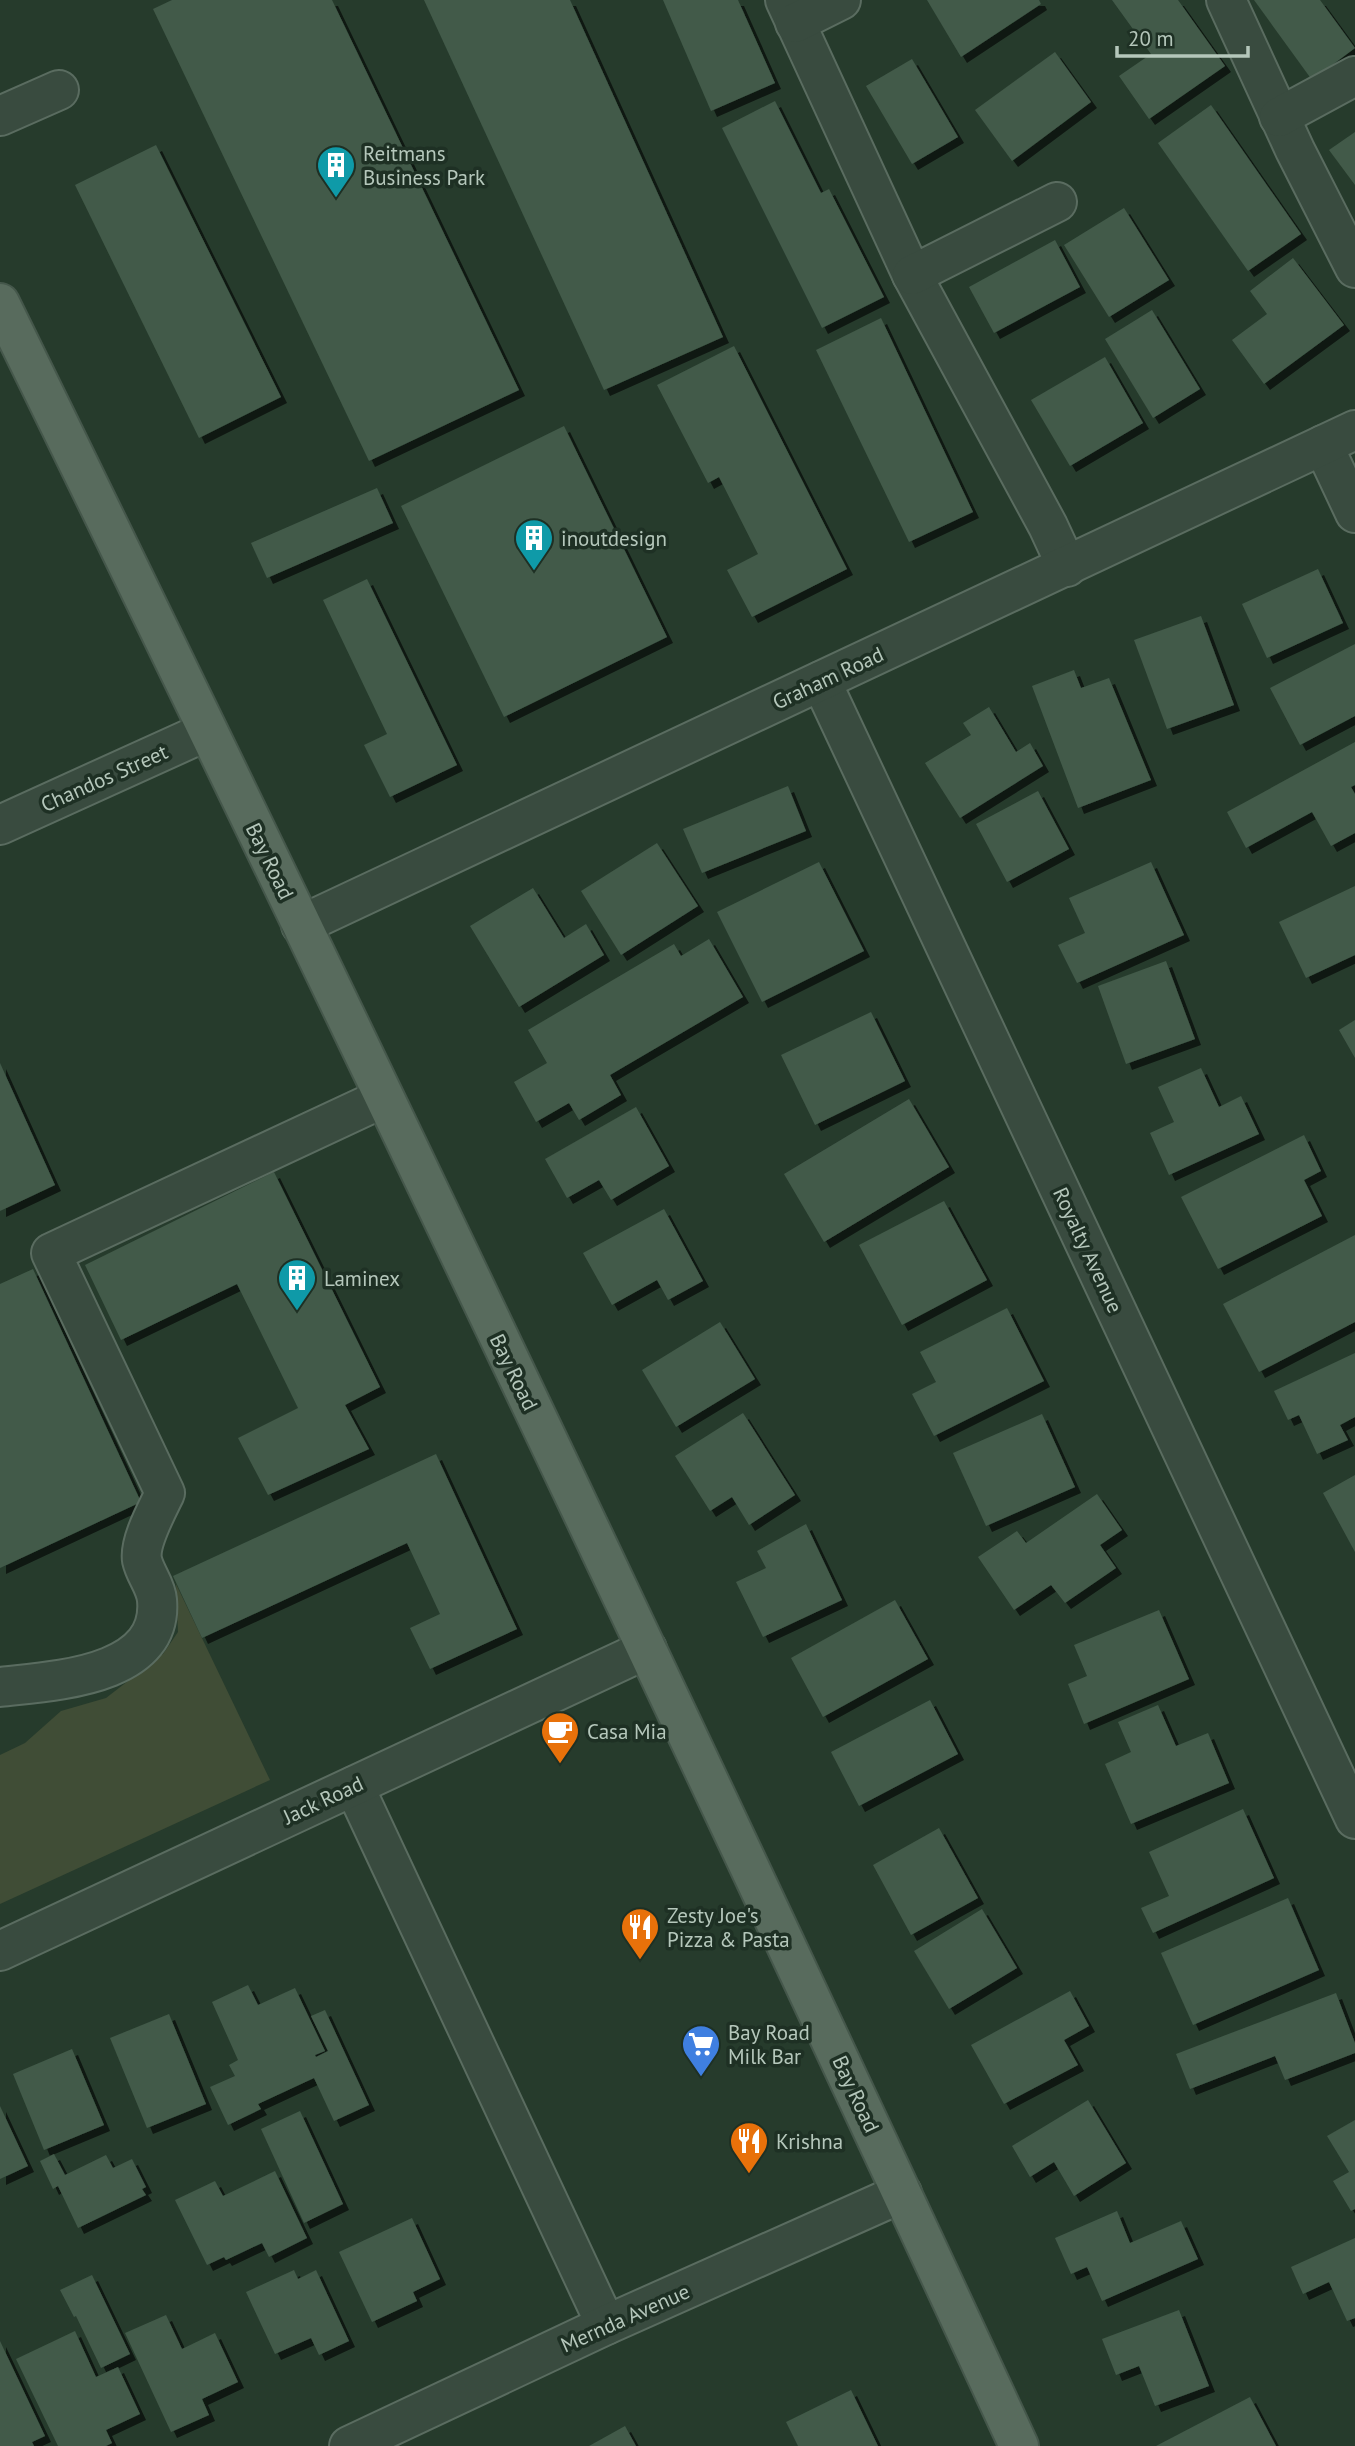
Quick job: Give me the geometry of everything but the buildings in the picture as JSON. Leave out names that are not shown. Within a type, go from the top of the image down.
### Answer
[{"type":"main road","name":"Bay Road","points":[[0,303],[647,1649],[1019,2446]]},
{"type":"street","points":[[841,0],[790,11],[912,275],[1048,526],[1067,567]]},
{"type":"street","points":[[1226,0],[1279,117],[1355,268]]},
{"type":"street","points":[[1279,117],[1355,76]]},
{"type":"street","points":[[0,116],[58,90]]},
{"type":"street","points":[[912,275],[1057,202]]},
{"type":"street","points":[[1339,437],[1355,513]]},
{"type":"street","name":"Graham Road","points":[[301,925],[1339,437]]},
{"type":"street","name":"Royalty Avenue","points":[[821,681],[1355,1819]]},
{"type":"street","name":"Chandos Street","points":[[0,825],[207,731]]},
{"type":"street","points":[[0,1687],[74,1678],[106,1669],[131,1656],[149,1639],[156,1619],[157,1599],[142,1559],[146,1538],[164,1493],[51,1253],[383,1098]]},
{"type":"street","name":"Jack Road","points":[[0,1951],[647,1649]]},
{"type":"street","points":[[354,1786],[606,2325]]},
{"type":"street","name":"Mernda Avenue","points":[[349,2446],[606,2325],[902,2193]]},
{"type":"green space","points":[[176,1584],[270,1780],[0,1904],[0,1755],[25,1743],[61,1711],[106,1698],[163,1654],[178,1632]]},
{"type":"place","name":"Reitmans Business Park","points":[[336,199]]},
{"type":"place","name":"inoutdesign","points":[[534,572]]},
{"type":"place","name":"Laminex","points":[[297,1312]]},
{"type":"place","name":"Casa Mia","points":[[560,1765]]},
{"type":"place","name":"Zesty Joe's Pizza & Pasta","points":[[640,1961]]},
{"type":"place","name":"Bay Road Milk Bar","points":[[701,2078]]},
{"type":"place","name":"Krishna","points":[[749,2175]]}]
